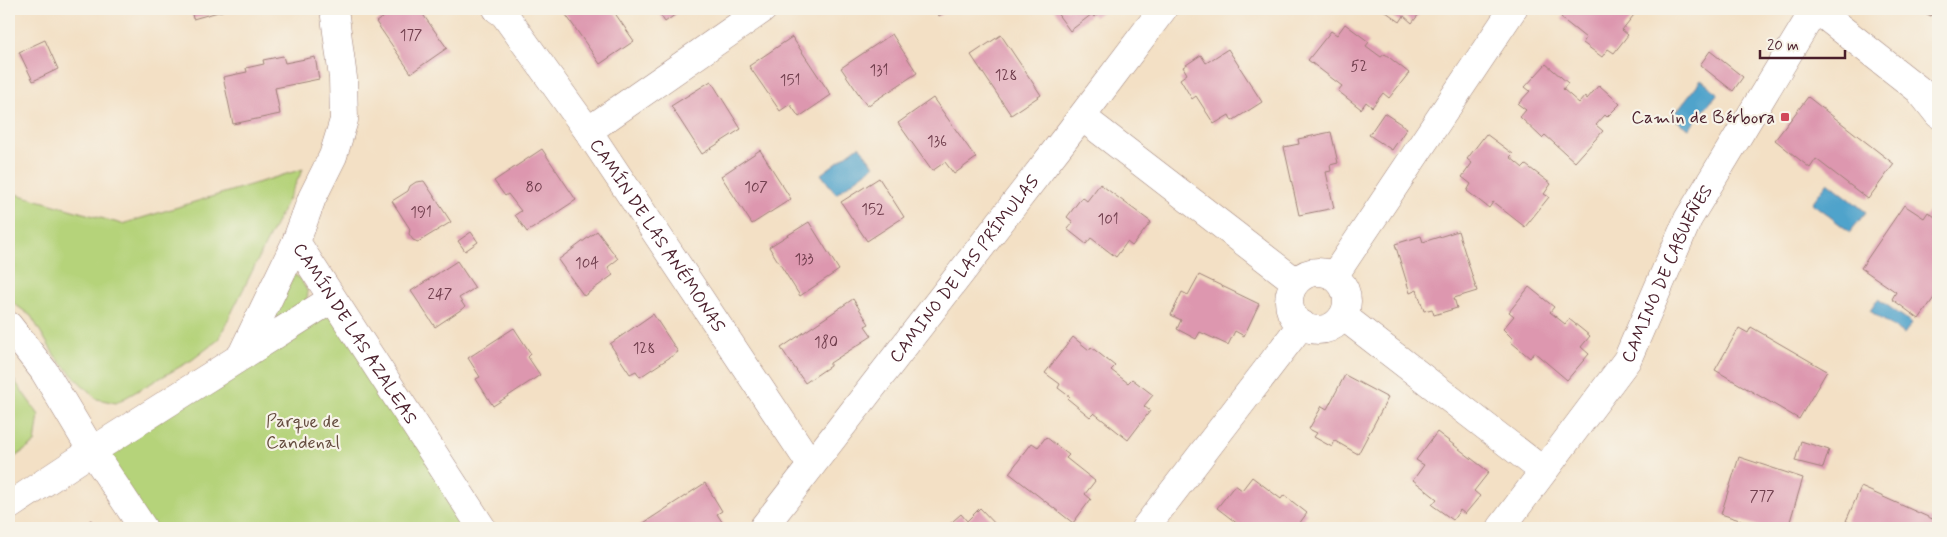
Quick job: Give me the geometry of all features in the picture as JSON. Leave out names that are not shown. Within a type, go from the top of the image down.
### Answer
[{"type":"street","name":"CAMÍN DE LAS AZALEAS","points":[[334,9],[343,78],[344,120],[333,156],[312,198],[296,242],[482,528]]},
{"type":"street","name":"CAMÍN DE LAS ANÉMONAS","points":[[497,9],[504,14],[588,131],[811,465]]},
{"type":"street","points":[[588,131],[763,9]]},
{"type":"street","name":"CAMINO DE LAS PRÍMULAS","points":[[763,528],[1082,117],[1163,9]]},
{"type":"street","points":[[1334,276],[1512,9]]},
{"type":"street","points":[[1816,9],[1919,90],[1938,114]]},
{"type":"street","name":"CAMINO DE CABUEÑES","points":[[1501,528],[1542,470],[1627,360],[1688,218],[1816,9]]},
{"type":"street","points":[[1082,117],[1296,282]]},
{"type":"street","points":[[242,356],[296,242]]},
{"type":"street","points":[[1313,272],[1322,272],[1334,276],[1344,289],[1347,298],[1347,307],[1343,316],[1337,323],[1319,330],[1302,324],[1295,317],[1291,309],[1290,299],[1296,282],[1313,272]]},
{"type":"street","points":[[9,506],[332,298]]},
{"type":"street","points":[[1343,316],[1542,470]]},
{"type":"street","points":[[1145,528],[1302,324]]},
{"type":"street","points":[[9,326],[44,371],[92,451],[143,528]]},
{"type":"green space","points":[[303,169],[218,340],[192,360],[116,403],[97,399],[76,379],[55,356],[31,316],[9,300],[9,192],[122,224]]},
{"type":"green space","points":[[294,275],[303,283],[308,292],[307,297],[301,306],[280,320],[274,316]]},
{"type":"green space","name":"Parque de Candenal","points":[[332,299],[482,528],[143,528],[92,451]]},
{"type":"green space","points":[[9,373],[39,415],[35,443],[9,461]]},
{"type":"water","points":[[1701,80],[1718,93],[1689,129],[1672,117]]},
{"type":"water","points":[[859,146],[874,166],[836,194],[821,174]]},
{"type":"water","points":[[1828,182],[1866,212],[1850,232],[1812,203]]},
{"type":"water","points":[[1878,299],[1912,323],[1904,334],[1870,311]]},
{"type":"building","points":[[191,9],[229,9],[193,19]]},
{"type":"building","points":[[395,9],[419,9],[447,48],[411,73],[376,22]]},
{"type":"building","points":[[569,9],[612,9],[634,41],[600,64],[564,12]]},
{"type":"building","points":[[651,9],[683,9],[665,22],[657,10],[653,13]]},
{"type":"building","points":[[934,9],[950,9],[939,16]]},
{"type":"building","points":[[1054,9],[1106,9],[1094,17],[1092,14],[1070,31]]},
{"type":"building","points":[[1382,9],[1423,9],[1412,23],[1404,16],[1400,22]]},
{"type":"building","points":[[1568,9],[1634,9],[1637,11],[1622,30],[1628,35],[1614,53],[1608,49],[1602,57],[1583,43],[1586,38],[1561,18]]},
{"type":"building","points":[[1917,9],[1935,9],[1931,16]]},
{"type":"building","points":[[1345,24],[1369,42],[1366,46],[1381,57],[1385,54],[1409,73],[1389,98],[1383,93],[1372,107],[1366,102],[1361,109],[1338,91],[1342,86],[1308,60],[1331,31],[1337,35]]},
{"type":"building","points":[[892,34],[917,73],[867,106],[841,68]]},
{"type":"building","points":[[1001,35],[1041,95],[1011,115],[971,55]]},
{"type":"building","points":[[792,37],[831,95],[799,117],[790,104],[780,111],[749,66]]},
{"type":"building","points":[[45,40],[58,69],[33,81],[19,52]]},
{"type":"building","points":[[1228,49],[1262,102],[1232,121],[1229,115],[1214,124],[1196,96],[1192,99],[1180,79],[1187,74],[1183,67],[1201,55],[1206,63]]},
{"type":"building","points":[[1710,51],[1743,77],[1733,91],[1700,65]]},
{"type":"building","points":[[283,56],[285,63],[315,57],[319,79],[275,88],[280,114],[233,124],[223,77],[247,72],[246,68],[264,64],[263,60]]},
{"type":"building","points":[[1546,64],[1568,83],[1563,89],[1579,103],[1585,96],[1587,99],[1599,85],[1620,104],[1607,117],[1605,115],[1596,125],[1603,131],[1575,162],[1545,135],[1542,138],[1520,117],[1526,110],[1518,104],[1530,91],[1525,87]]},
{"type":"building","points":[[711,81],[741,129],[702,154],[671,106]]},
{"type":"building","points":[[1808,97],[1894,164],[1868,199],[1816,159],[1810,168],[1775,140]]},
{"type":"building","points":[[933,98],[976,158],[954,174],[945,162],[932,171],[898,123]]},
{"type":"building","points":[[1384,113],[1407,128],[1392,150],[1369,135]]},
{"type":"building","points":[[1331,132],[1338,163],[1330,165],[1331,171],[1326,172],[1334,208],[1299,215],[1284,147],[1299,144],[1298,139]]},
{"type":"building","points":[[1486,134],[1513,154],[1510,157],[1523,168],[1526,165],[1551,184],[1544,194],[1549,197],[1525,227],[1493,202],[1489,208],[1467,191],[1471,184],[1462,177],[1472,163],[1467,159]]},
{"type":"building","points":[[542,149],[576,200],[527,232],[515,215],[521,211],[508,194],[505,196],[494,181]]},
{"type":"building","points":[[760,150],[791,199],[752,224],[721,176]]},
{"type":"building","points":[[879,178],[904,217],[867,241],[841,202]]},
{"type":"building","points":[[424,181],[451,222],[418,242],[413,240],[409,234],[410,229],[392,201],[408,191],[410,186],[416,182]]},
{"type":"building","points":[[1100,184],[1151,222],[1132,246],[1127,242],[1116,257],[1091,238],[1086,244],[1067,229],[1073,222],[1067,217],[1082,197],[1087,201]]},
{"type":"building","points":[[1904,205],[1924,218],[1928,212],[1938,219],[1938,292],[1919,319],[1892,299],[1896,292],[1861,268]]},
{"type":"building","points":[[809,222],[839,270],[800,296],[769,247]]},
{"type":"building","points":[[597,231],[618,259],[608,267],[613,275],[584,296],[558,260]]},
{"type":"building","points":[[1458,231],[1477,291],[1454,298],[1457,308],[1434,315],[1432,309],[1424,311],[1417,290],[1410,293],[1395,244],[1421,236],[1423,242]]},
{"type":"building","points":[[471,232],[478,242],[465,251],[458,241]]},
{"type":"building","points":[[457,261],[475,288],[459,298],[465,307],[435,327],[411,291]]},
{"type":"building","points":[[1199,275],[1259,304],[1244,336],[1235,331],[1228,345],[1200,332],[1196,339],[1177,329],[1181,320],[1171,315],[1182,292],[1188,295]]},
{"type":"building","points":[[1529,287],[1554,307],[1550,312],[1565,324],[1569,319],[1590,336],[1581,347],[1589,354],[1567,380],[1534,352],[1530,358],[1511,342],[1512,338],[1503,329],[1514,316],[1509,312]]},
{"type":"building","points":[[853,299],[869,324],[865,326],[872,336],[830,363],[830,366],[805,383],[781,348]]},
{"type":"building","points":[[653,314],[678,352],[640,377],[636,371],[630,374],[610,344]]},
{"type":"building","points":[[1751,327],[1827,371],[1799,419],[1715,370],[1739,328],[1748,333]]},
{"type":"building","points":[[514,328],[531,354],[528,357],[540,375],[493,406],[476,379],[480,377],[468,358]]},
{"type":"building","points":[[1073,337],[1089,350],[1091,347],[1115,366],[1111,370],[1128,383],[1132,379],[1153,395],[1144,406],[1150,411],[1128,440],[1094,413],[1090,417],[1058,388],[1060,384],[1045,373]]},
{"type":"building","points":[[1938,370],[1938,389],[1931,386]]},
{"type":"building","points":[[1345,375],[1388,398],[1358,454],[1335,441],[1332,447],[1314,437],[1317,433],[1309,429],[1322,406],[1327,409]]},
{"type":"building","points":[[1437,432],[1489,472],[1474,491],[1480,496],[1465,514],[1460,510],[1453,520],[1432,505],[1437,499],[1413,480],[1424,465],[1416,460]]},
{"type":"building","points":[[1046,437],[1069,455],[1066,458],[1095,481],[1085,494],[1091,499],[1073,523],[1009,473],[1032,443],[1038,447]]},
{"type":"building","points":[[1801,441],[1829,450],[1823,468],[1795,461]]},
{"type":"building","points":[[1739,457],[1803,478],[1788,528],[1764,528],[1721,514]]},
{"type":"building","points":[[1252,477],[1281,499],[1284,495],[1307,513],[1299,524],[1305,528],[1243,528],[1217,508],[1235,485],[1242,490]]},
{"type":"building","points":[[705,483],[722,511],[717,514],[726,528],[636,528]]},
{"type":"building","points":[[1861,487],[1937,521],[1933,528],[1862,528],[1846,521]]},
{"type":"building","points":[[980,508],[999,528],[945,528],[961,514],[967,521]]},
{"type":"building","points":[[91,520],[96,528],[79,528]]},
{"type":"place","name":"Camín de Bérbora","points":[[1785,117]]}]
